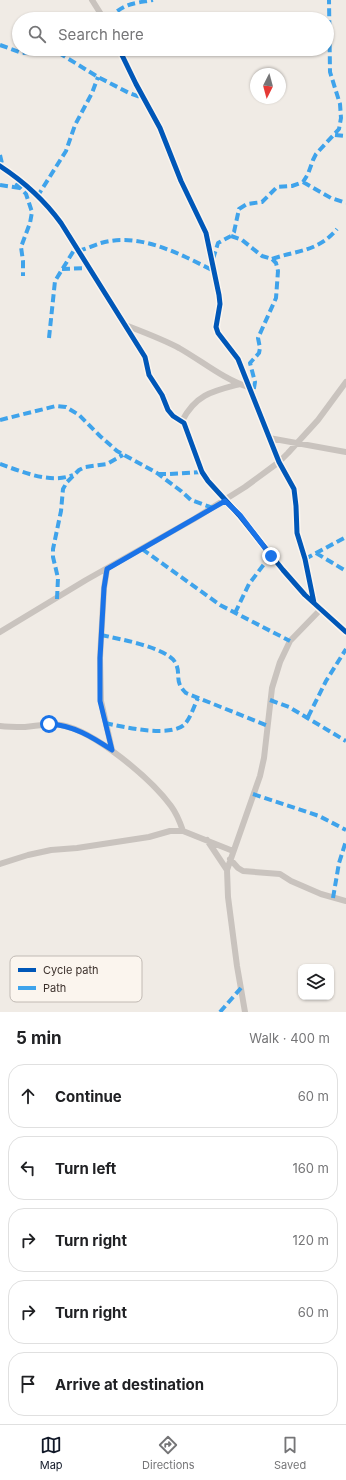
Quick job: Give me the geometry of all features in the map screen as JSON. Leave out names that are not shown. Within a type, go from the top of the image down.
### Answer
[{"type":"street","points":[[92,0],[100,12]]},
{"type":"street","points":[[122,56],[139,91],[160,128],[181,181],[206,232],[219,295],[220,304],[216,322],[218,333],[238,359],[248,387],[260,411],[279,462],[295,494],[297,533],[314,603]]},
{"type":"street","points":[[0,166],[24,184],[56,216],[145,357],[149,375],[162,395],[168,410],[172,416],[182,421],[202,472],[208,481],[225,501],[240,515],[283,570],[314,603],[346,632]]},
{"type":"street","points":[[125,325],[178,348],[210,368],[248,387]]},
{"type":"street","points":[[0,632],[225,501],[279,462],[318,420],[346,382]]},
{"type":"street","points":[[182,421],[194,403],[203,397],[216,391],[240,384]]},
{"type":"street","points":[[269,438],[298,442],[346,452]]},
{"type":"street","points":[[107,569],[104,588],[100,658],[100,701],[112,750]]},
{"type":"street","points":[[246,1012],[236,966],[228,897],[227,870],[260,776],[264,758],[272,688],[280,662],[290,641],[321,609]]},
{"type":"street","points":[[0,726],[16,727],[49,724],[60,725],[77,730],[112,750],[149,783],[170,805],[180,821],[183,831]]},
{"type":"street","points":[[0,864],[28,855],[51,850],[77,848],[149,837],[170,831],[183,831],[233,851]]},
{"type":"street","points":[[206,839],[227,870]]},
{"type":"street","points":[[230,859],[243,871],[280,874],[291,881],[320,894],[346,901]]},
{"type":"marked path","points":[[117,12],[129,5],[153,0]]},
{"type":"marked path","points":[[329,0],[329,12]]},
{"type":"marked path","points":[[0,45],[12,49]]},
{"type":"marked path","points":[[64,56],[98,77],[129,93],[143,98]]},
{"type":"marked path","points":[[213,259],[218,243],[231,236],[234,232],[239,209],[247,204],[262,202],[277,187],[292,186],[303,182],[316,154],[339,129],[341,118],[340,104],[330,72],[330,56]]},
{"type":"marked path","points":[[37,197],[66,151],[75,125],[92,93],[98,77]]},
{"type":"marked path","points":[[335,135],[346,136]]},
{"type":"marked path","points":[[0,155],[3,168]]},
{"type":"marked path","points":[[303,182],[331,198],[346,203]]},
{"type":"marked path","points":[[16,183],[26,194],[32,212],[30,223],[21,247],[23,276]]},
{"type":"marked path","points":[[0,185],[20,188]]},
{"type":"marked path","points":[[272,259],[315,246],[330,237],[337,229]]},
{"type":"marked path","points":[[231,236],[242,240],[262,256],[272,259],[276,263],[278,271],[276,298],[258,338],[260,348],[259,353],[250,363],[255,382],[253,394]]},
{"type":"marked path","points":[[78,251],[101,243],[116,240],[130,240],[159,246],[214,271]]},
{"type":"marked path","points":[[49,338],[55,281],[76,247]]},
{"type":"marked path","points":[[62,269],[89,268]]},
{"type":"marked path","points":[[0,420],[56,406],[66,407],[79,415],[117,451],[157,473],[191,500],[213,508]]},
{"type":"marked path","points":[[57,599],[58,578],[53,557],[53,549],[61,511],[63,489],[67,482],[79,470],[85,467],[107,464],[123,455]]},
{"type":"marked path","points":[[0,464],[46,478],[73,475]]},
{"type":"marked path","points":[[158,474],[202,472]]},
{"type":"marked path","points":[[305,559],[346,537]]},
{"type":"marked path","points":[[142,549],[220,605],[290,641]]},
{"type":"marked path","points":[[316,553],[346,571]]},
{"type":"marked path","points":[[235,613],[249,584],[271,555]]},
{"type":"marked path","points":[[101,635],[141,644],[162,652],[175,662],[178,670],[180,685],[186,693],[268,726]]},
{"type":"marked path","points":[[308,717],[326,681],[346,649]]},
{"type":"marked path","points":[[105,723],[123,727],[158,731],[178,728],[185,724],[191,715],[198,698]]},
{"type":"marked path","points":[[270,700],[289,707],[346,741]]},
{"type":"marked path","points":[[253,794],[319,816],[346,830]]},
{"type":"marked path","points":[[333,898],[339,863],[346,841]]},
{"type":"marked path","points":[[220,1012],[241,988]]},
{"type":"cycle path","points":[[122,56],[160,128],[181,181],[206,233],[220,304],[216,327],[218,333],[238,359],[279,462],[294,489],[297,533],[305,559],[314,603]]},
{"type":"cycle path","points":[[0,166],[33,192],[61,223],[145,357],[149,375],[162,395],[168,410],[173,416],[184,423],[202,472],[208,481],[239,515],[305,595],[346,632]]},
{"type":"route","points":[[49,724],[70,727],[112,750],[100,701],[101,635],[104,588],[107,569],[225,501],[240,515],[271,556]]}]
